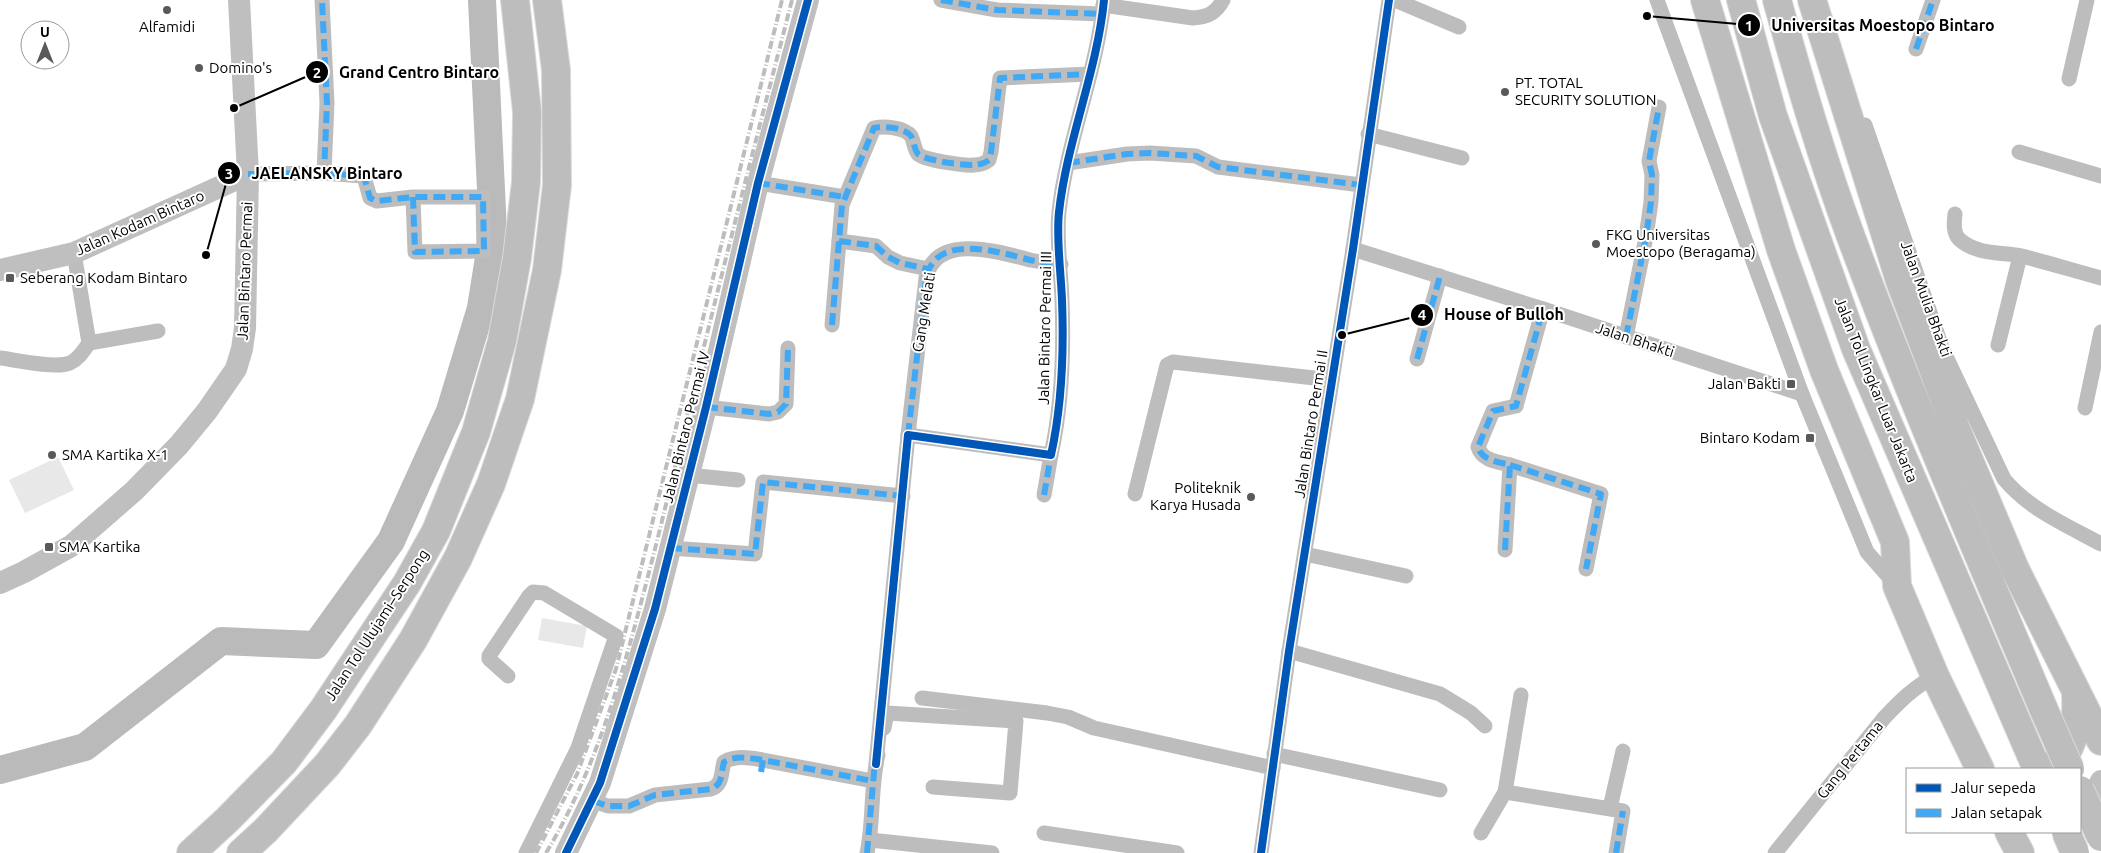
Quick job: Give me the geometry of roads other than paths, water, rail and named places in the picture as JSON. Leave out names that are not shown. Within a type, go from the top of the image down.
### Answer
[{"type":"highway","name":"Jalan Tol Ulujami–Serpong","points":[[191,853],[227,820],[284,762],[328,702],[408,584],[436,530],[476,432],[502,341],[517,258],[526,182],[527,112],[515,0]]},
{"type":"highway","points":[[240,853],[266,830],[327,765],[358,725],[413,640],[458,558],[491,484],[520,399],[547,270],[557,185],[556,70],[547,0]]},
{"type":"highway","points":[[1705,0],[1781,250],[1824,370],[1895,542],[1897,586],[1935,676],[1980,768]]},
{"type":"highway","name":"Jalan Tol Lingkar Luar Jakarta","points":[[1741,0],[1772,116],[1856,349],[2037,768]]},
{"type":"highway","points":[[1777,0],[1807,108],[1850,235],[1903,373],[2070,768]]},
{"type":"highway","points":[[1812,0],[1862,164],[1910,309],[1955,426],[2015,569],[2101,741]]},
{"type":"highway","points":[[2075,688],[2090,699],[2101,702]]},
{"type":"highway","points":[[2047,768],[2057,764],[2072,743],[2077,719],[2075,688]]},
{"type":"highway","points":[[1968,743],[1987,762],[2000,768]]},
{"type":"highway","points":[[2081,792],[2101,837]]},
{"type":"highway","points":[[2010,833],[2020,853]]},
{"type":"highway","points":[[2066,833],[2075,853]]},
{"type":"street","name":"Jalan Bintaro Permai","points":[[0,582],[24,572],[70,546],[134,491],[179,446],[207,411],[236,369],[242,350],[245,328],[248,174],[239,0]]},
{"type":"street","points":[[322,0],[327,103],[324,173]]},
{"type":"street","name":"Jalan Bintaro Permai IV","points":[[566,853],[593,801],[600,783],[655,609],[706,407],[758,183],[808,0]]},
{"type":"street","points":[[941,0],[997,10],[1103,6],[1193,18],[1207,17],[1218,10],[1223,0]]},
{"type":"street","name":"Jalan Bintaro Permai II","points":[[1261,853],[1289,651],[1353,249],[1368,134],[1389,0]]},
{"type":"street","points":[[1395,0],[1459,27]]},
{"type":"street","points":[[1657,0],[1802,394],[1867,552],[1897,586]]},
{"type":"street","name":"Jalan Mulia Bhakti","points":[[1825,0],[1838,48],[1943,350],[2000,471],[2017,494],[2031,506],[2101,544]]},
{"type":"street","points":[[1916,49],[1933,0]]},
{"type":"street","points":[[2069,79],[2087,0]]},
{"type":"street","name":"Jalan Bintaro Permai III","points":[[1044,495],[1060,400],[1062,310],[1059,214],[1068,163],[1090,74],[1103,6]]},
{"type":"street","points":[[832,325],[840,220],[846,197],[874,128],[880,127],[905,131],[910,135],[917,153],[925,158],[974,165],[984,163],[989,160],[991,152],[1000,78],[1090,74]]},
{"type":"street","points":[[1626,337],[1650,211],[1652,175],[1648,161],[1659,107]]},
{"type":"street","points":[[1368,134],[1462,158]]},
{"type":"street","points":[[2019,152],[2101,176]]},
{"type":"street","points":[[1068,163],[1127,154],[1190,155],[1203,158],[1218,167],[1361,185]]},
{"type":"street","points":[[248,174],[324,173],[362,176],[370,198],[373,200],[413,197],[483,197],[484,250],[415,252],[413,197]]},
{"type":"street","name":"Jalan Kodam Bintaro","points":[[0,270],[74,253],[248,174]]},
{"type":"street","points":[[758,183],[846,197]]},
{"type":"street","points":[[1955,214],[1954,230],[1958,238],[1968,246],[1990,252],[2020,256],[2101,278]]},
{"type":"street","points":[[839,241],[876,246],[888,257],[900,263],[928,269]]},
{"type":"street","name":"Gang Melati","points":[[908,435],[928,269],[938,257],[947,252],[974,248],[1061,264]]},
{"type":"street","name":"Jalan Bhakti","points":[[1353,249],[1802,394]]},
{"type":"street","points":[[74,253],[90,343]]},
{"type":"street","points":[[1998,346],[2020,256]]},
{"type":"street","points":[[1417,359],[1440,276]]},
{"type":"street","points":[[1543,309],[1516,406],[1493,411],[1478,448],[1482,456],[1601,494],[1586,569]]},
{"type":"street","points":[[0,358],[60,365],[70,363],[77,358],[90,343],[158,331]]},
{"type":"street","points":[[2085,408],[2101,332]]},
{"type":"street","points":[[706,407],[769,414],[778,412],[786,404],[788,348]]},
{"type":"street","points":[[1135,494],[1167,365],[1173,362],[1332,380]]},
{"type":"street","points":[[876,764],[908,435],[1051,455]]},
{"type":"street","points":[[1505,550],[1510,465]]},
{"type":"street","points":[[688,475],[738,480]]},
{"type":"street","points":[[670,548],[755,554],[763,482],[903,496]]},
{"type":"street","points":[[1305,554],[1406,576]]},
{"type":"street","points":[[508,676],[489,659],[489,656],[533,592],[544,592],[616,636],[578,748],[526,853]]},
{"type":"street","points":[[1289,651],[1440,694],[1471,713],[1485,726]]},
{"type":"street","name":"Gang Pertama","points":[[1775,853],[1884,718],[1917,686],[1935,676]]},
{"type":"street","points":[[1481,833],[1505,792],[1521,695]]},
{"type":"street","points":[[922,698],[1052,714],[1068,717],[1094,728],[1440,790]]},
{"type":"street","points":[[933,787],[1010,794],[1016,722],[887,713],[876,764],[868,847],[992,853]]},
{"type":"street","points":[[1610,808],[1623,751]]},
{"type":"street","points":[[593,801],[608,806],[629,806],[655,795],[711,790],[720,783],[724,764],[727,760],[746,758],[762,766],[873,781]]},
{"type":"street","points":[[2081,818],[2101,781]]},
{"type":"street","points":[[1505,792],[1623,811],[1616,853]]},
{"type":"street","points":[[1044,833],[1177,853]]},
{"type":"street","points":[[2062,853],[2072,833]]},
{"type":"waterway","points":[[0,770],[85,747],[221,641],[316,645],[391,541],[450,411],[481,308],[493,232],[482,0]]},
{"type":"railway","points":[[536,853],[577,774],[616,669],[782,0]]},
{"type":"railway","points":[[546,853],[578,793],[591,762],[624,665],[792,0]]},
{"type":"place","name":"Alfamidi","points":[[167,10]]},
{"type":"place","name":"Universitas Moestopo Bintaro","points":[[1647,16]]},
{"type":"place","name":"Domino's","points":[[199,68]]},
{"type":"place","name":"PT. TOTAL SECURITY SOLUTION","points":[[1505,92]]},
{"type":"place","name":"Grand Centro Bintaro","points":[[234,108]]},
{"type":"place","name":"FKG Universitas Moestopo (Beragama)","points":[[1596,244]]},
{"type":"place","name":"JAELANSKY Bintaro","points":[[206,255]]},
{"type":"place","name":"Seberang Kodam Bintaro","points":[[10,278]]},
{"type":"place","name":"House of Bulloh","points":[[1342,335]]},
{"type":"place","name":"Jalan Bakti","points":[[1791,384]]},
{"type":"place","name":"Bintaro Kodam","points":[[1810,438]]},
{"type":"place","name":"SMA Kartika X-1","points":[[52,455]]},
{"type":"place","name":"Politeknik Karya Husada","points":[[1251,497]]},
{"type":"place","name":"SMA Kartika","points":[[49,547]]}]
